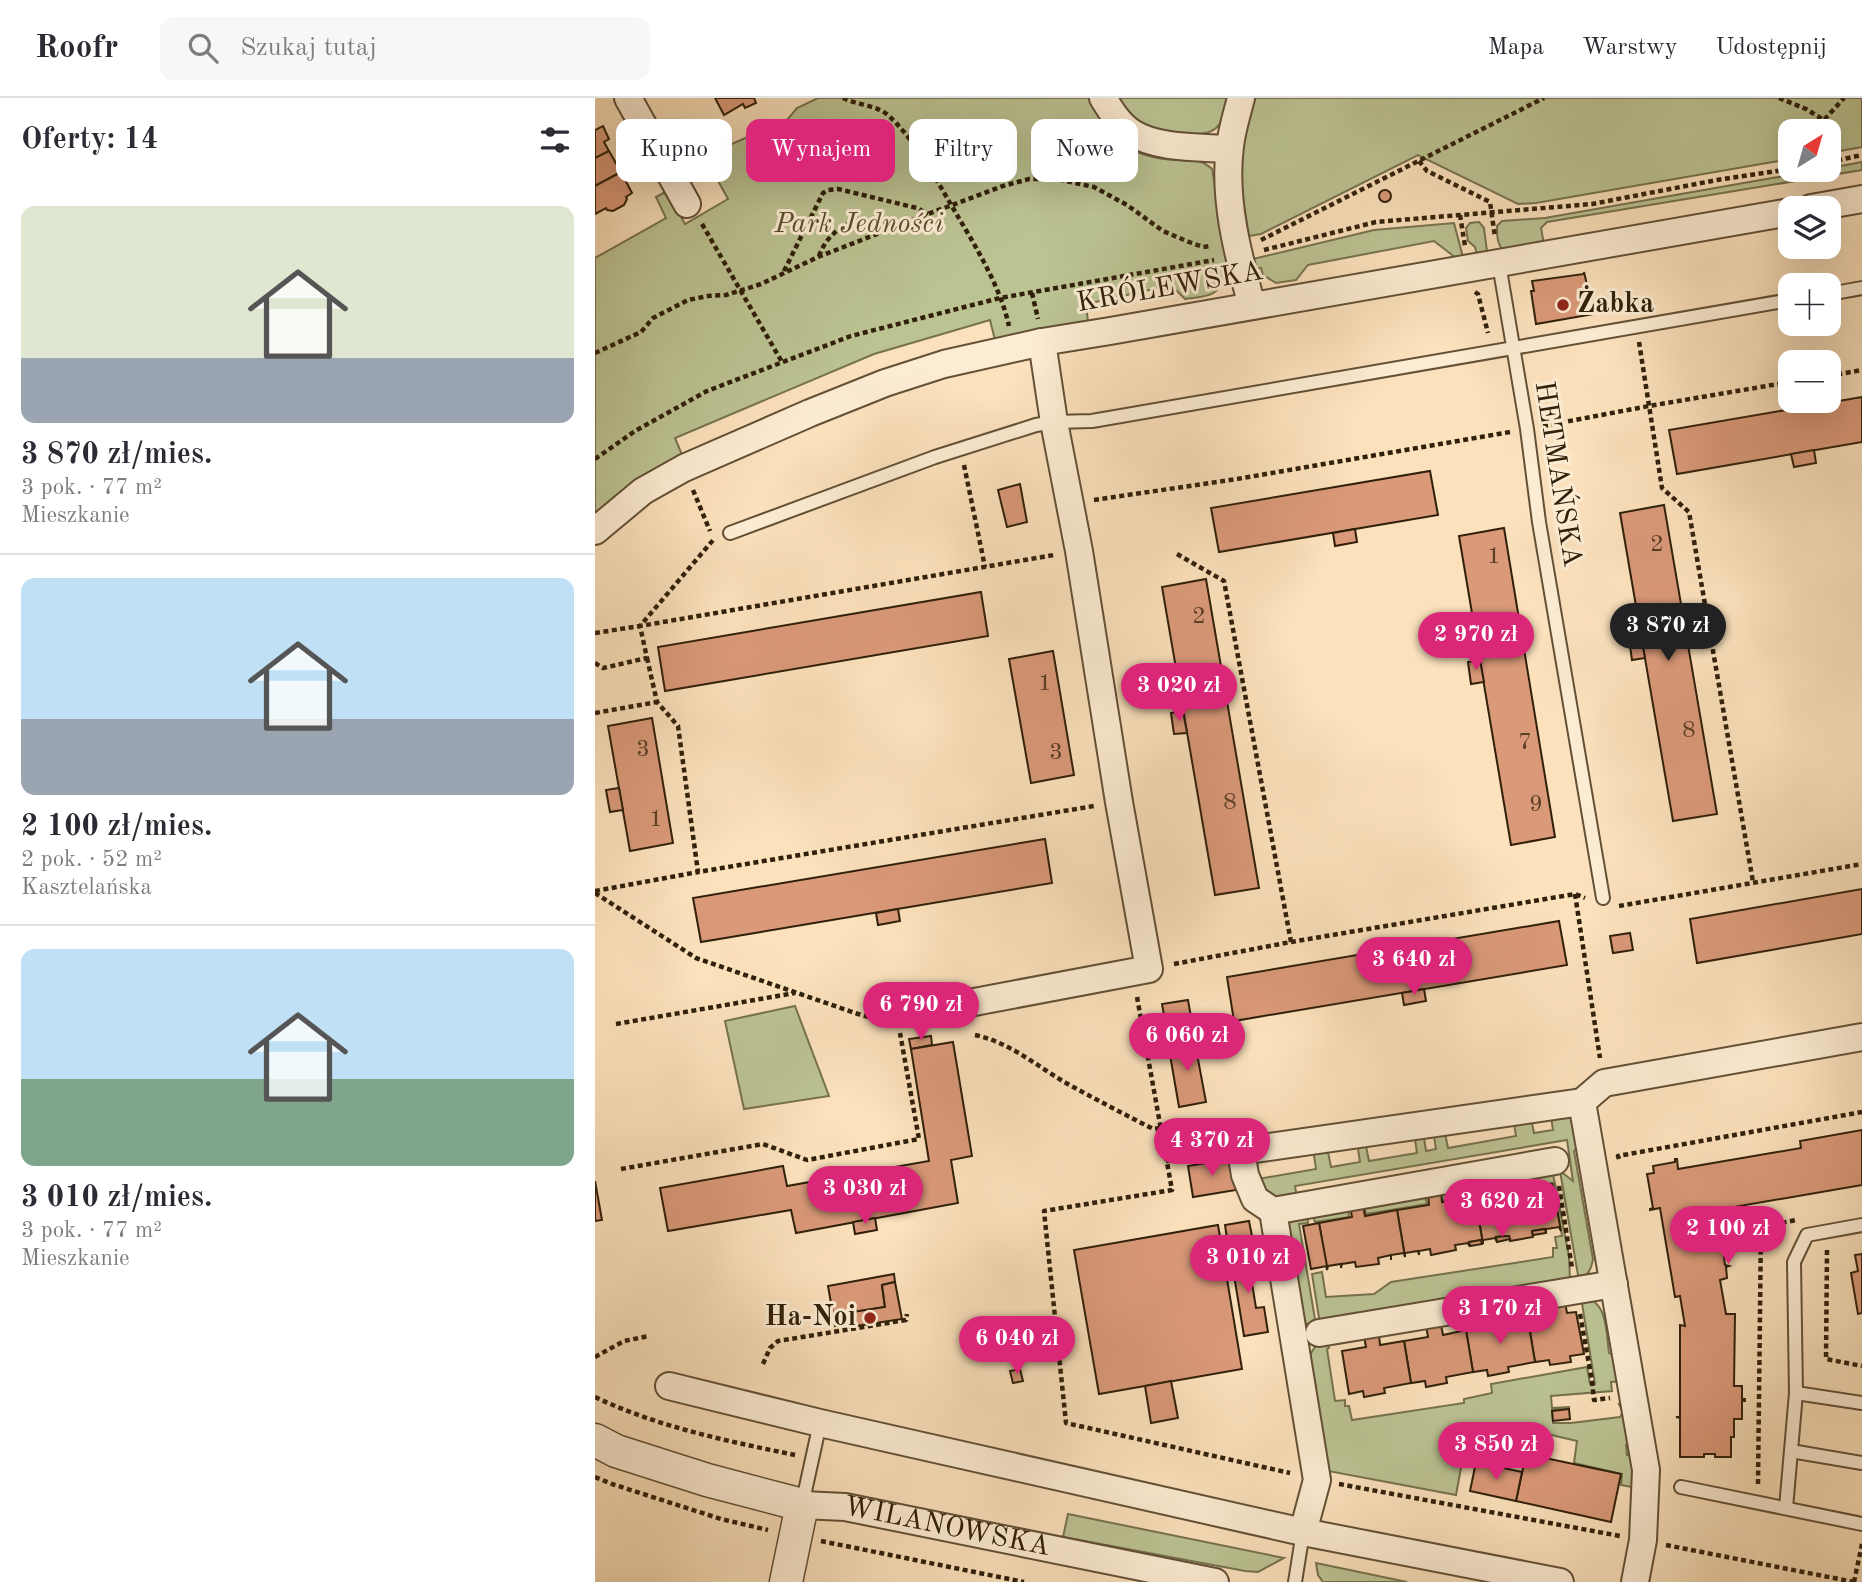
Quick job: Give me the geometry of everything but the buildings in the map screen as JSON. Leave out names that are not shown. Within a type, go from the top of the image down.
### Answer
[{"type":"street","points":[[628,98],[687,204]]},
{"type":"street","points":[[1103,98],[1120,123],[1132,133],[1152,142],[1229,149]]},
{"type":"street","points":[[1241,98],[1229,149],[1228,176],[1230,209],[1252,306]]},
{"type":"street","points":[[1841,203],[1862,200]]},
{"type":"street","name":"KRÓLEWSKA","points":[[595,531],[643,491],[684,468],[885,383],[944,364],[1042,342],[1778,214]]},
{"type":"street","points":[[969,1003],[1141,970],[1119,802],[1042,342]]},
{"type":"street","points":[[1555,1161],[1273,1211],[1255,1199],[1245,1175],[1241,1151],[1582,1102],[1604,1083],[1862,1037]]},
{"type":"street","points":[[1582,1102],[1646,1470],[1643,1541],[1635,1582]]},
{"type":"street","points":[[1273,1211],[1317,1480],[1303,1532]]},
{"type":"street","points":[[1319,1334],[1614,1284]]},
{"type":"street","points":[[669,1386],[820,1423],[1303,1532],[1560,1582]]},
{"type":"street","name":"WILANOWSKA","points":[[595,1440],[616,1451],[707,1480],[802,1505],[845,1507],[1215,1582]]},
{"type":"street","name":"WILANOWSKA","points":[[786,1582],[802,1505]]},
{"type":"lane","name":"HETMAŃSKA","points":[[1499,264],[1599,901]]},
{"type":"lane","points":[[1841,291],[1862,288]]},
{"type":"lane","points":[[730,533],[961,449],[1036,425],[1092,421],[1778,302]]},
{"type":"lane","points":[[899,1015],[969,1003]]},
{"type":"lane","points":[[1786,1508],[1796,1392],[1794,1262],[1807,1235],[1862,1225]]},
{"type":"lane","points":[[1796,1392],[1862,1403]]},
{"type":"lane","points":[[802,1505],[820,1423]]},
{"type":"lane","points":[[1791,1451],[1862,1463]]},
{"type":"lane","points":[[1681,1487],[1862,1524]]},
{"type":"lane","points":[[1295,1582],[1303,1532]]},
{"type":"path","points":[[843,98],[886,113],[936,177],[1000,298],[1014,348]]},
{"type":"path","points":[[595,353],[641,332],[653,317],[688,300],[726,295],[761,284],[818,257],[951,205],[1029,179],[1057,179],[1094,187],[1114,196],[1150,223],[1182,240],[1203,247],[1238,251],[1544,98]]},
{"type":"path","points":[[1780,98],[1822,119]]},
{"type":"path","points":[[1825,119],[1844,98]]},
{"type":"path","points":[[1841,159],[1862,155]]},
{"type":"path","points":[[1419,162],[1427,171],[1490,202],[1491,214]]},
{"type":"path","points":[[595,460],[635,431],[707,391],[851,336],[1000,298],[1376,222],[1592,204],[1778,171]]},
{"type":"path","points":[[784,272],[814,207],[828,190],[838,189],[917,208],[928,214]]},
{"type":"path","points":[[687,204],[703,224],[782,362]]},
{"type":"path","points":[[818,257],[823,245],[842,226],[857,222],[870,223],[887,231]]},
{"type":"path","points":[[1636,328],[1662,488],[1689,512],[1753,883]]},
{"type":"path","points":[[1841,374],[1862,370]]},
{"type":"path","points":[[1070,503],[1237,479],[1778,384]]},
{"type":"path","points":[[961,449],[985,567]]},
{"type":"path","points":[[640,626],[714,540],[684,468]]},
{"type":"path","points":[[595,633],[1079,551]]},
{"type":"path","points":[[1177,554],[1224,581],[1291,942]]},
{"type":"path","points":[[640,626],[657,702],[678,726],[698,872]]},
{"type":"path","points":[[595,663],[603,668],[647,658]]},
{"type":"path","points":[[595,713],[657,702]]},
{"type":"path","points":[[595,892],[698,872],[1119,802]]},
{"type":"path","points":[[1618,906],[1862,864]]},
{"type":"path","points":[[595,892],[696,958],[872,1018],[899,1015],[919,1139],[807,1160],[763,1144],[621,1169]]},
{"type":"path","points":[[1575,894],[1604,1083]]},
{"type":"path","points":[[1599,901],[1575,894],[1141,970],[1160,1128],[1172,1190],[1044,1211],[1066,1423],[1317,1480],[1854,1582],[1862,1544]]},
{"type":"path","points":[[616,1024],[796,993]]},
{"type":"path","points":[[975,1035],[1015,1051],[1065,1082],[1153,1129],[1160,1128]]},
{"type":"path","points":[[1621,1168],[1618,1156],[1862,1112]]},
{"type":"path","points":[[1165,1161],[1241,1151]]},
{"type":"path","points":[[1714,1229],[1761,1226],[1807,1218]]},
{"type":"path","points":[[1758,1490],[1761,1226]]},
{"type":"path","points":[[1827,1231],[1826,1359],[1862,1366]]},
{"type":"path","points":[[763,1364],[770,1348],[778,1341],[906,1320],[907,1314]]},
{"type":"path","points":[[595,1357],[624,1341],[649,1336]]},
{"type":"path","points":[[595,1397],[619,1408],[714,1438],[812,1458]]},
{"type":"path","points":[[595,1477],[720,1519],[756,1527]]},
{"type":"path","points":[[796,1536],[1024,1582]]},
{"type":"green space","name":"Park Jedności","points":[[818,98],[1090,98],[1102,119],[1031,119],[1031,182],[1138,182],[1138,152],[1208,165],[1212,169],[1231,273],[1224,275],[1215,292],[1205,296],[1185,299],[1167,286],[1086,304],[1088,322],[995,340],[990,320],[874,354],[675,438],[683,457],[595,514],[595,258],[666,218],[656,197],[667,191],[685,224],[728,199],[719,182],[732,182],[732,144],[746,138],[746,182],[895,182],[895,119],[788,119],[797,108]]},
{"type":"green space","points":[[1114,98],[1229,98],[1219,125],[1201,134],[1179,135],[1147,130],[1138,125],[1138,119],[1130,117]]},
{"type":"green space","points":[[1255,98],[1862,98],[1862,147],[1841,151],[1841,119],[1778,119],[1778,161],[1518,204],[1418,155],[1261,234],[1249,236],[1241,174],[1244,131]]},
{"type":"green space","points":[[1862,162],[1862,170],[1841,173],[1841,166]]},
{"type":"green space","points":[[1778,177],[1778,182],[1789,182],[1547,222],[1541,228],[1544,244],[1504,251],[1498,240],[1497,226],[1502,221],[1545,218]]},
{"type":"green space","points":[[1479,222],[1484,228],[1487,251],[1477,255],[1475,247],[1468,241],[1466,228],[1470,223]]},
{"type":"green space","points":[[1454,223],[1463,257],[1456,258],[1434,241],[1308,265],[1296,280],[1276,283],[1263,275],[1261,268],[1255,269],[1253,259],[1374,230]]},
{"type":"green space","points":[[795,1006],[829,1096],[744,1109],[725,1021]]},
{"type":"green space","points":[[1550,1111],[1572,1119],[1577,1148],[1574,1151],[1593,1259],[1589,1272],[1579,1281],[1560,1171],[1573,1181],[1567,1140],[1295,1186],[1297,1198],[1265,1199],[1258,1179],[1316,1169],[1313,1149],[1327,1147],[1331,1167],[1360,1162],[1357,1142],[1365,1141],[1369,1161],[1417,1153],[1414,1133],[1423,1131],[1426,1151],[1436,1149],[1433,1130],[1444,1128],[1448,1148],[1516,1136],[1513,1117],[1530,1114],[1534,1133],[1553,1130]]},
{"type":"green space","points":[[1552,1169],[1569,1256],[1570,1281],[1320,1324],[1312,1274],[1322,1272],[1326,1297],[1374,1294],[1391,1282],[1553,1257],[1553,1248],[1557,1248],[1555,1237],[1562,1236],[1553,1183],[1521,1187],[1519,1178]]},
{"type":"green space","points":[[1502,1182],[1504,1191],[1443,1201],[1441,1192]]},
{"type":"green space","points":[[1425,1195],[1427,1204],[1366,1214],[1364,1205]]},
{"type":"green space","points":[[1347,1204],[1349,1217],[1315,1222],[1312,1212]]},
{"type":"green space","points":[[1307,1212],[1308,1223],[1299,1224],[1316,1325],[1313,1326],[1305,1323],[1284,1220]]},
{"type":"green space","points":[[1581,1297],[1590,1299],[1601,1310],[1609,1353],[1619,1359],[1622,1381],[1611,1382],[1612,1391],[1551,1396],[1552,1408],[1569,1407],[1552,1410],[1553,1423],[1620,1417],[1623,1412],[1621,1404],[1627,1413],[1632,1442],[1626,1445],[1627,1455],[1634,1454],[1637,1488],[1621,1485],[1622,1474],[1574,1463],[1577,1441],[1543,1433],[1538,1456],[1466,1441],[1456,1495],[1328,1471],[1311,1387],[1316,1386],[1314,1378],[1310,1379],[1306,1361],[1315,1347],[1327,1341],[1335,1401],[1345,1400],[1352,1420],[1464,1403],[1464,1399],[1492,1393],[1491,1384],[1587,1367],[1590,1384],[1595,1384]]},
{"type":"green space","points":[[1068,1514],[1284,1558],[1258,1572],[1245,1571],[1063,1537]]},
{"type":"green space","points":[[1316,1563],[1407,1582],[1323,1582],[1318,1575]]},
{"type":"place","name":"Żabka","points":[[1563,305]]},
{"type":"place","name":"Ha-Noi","points":[[870,1318]]}]
